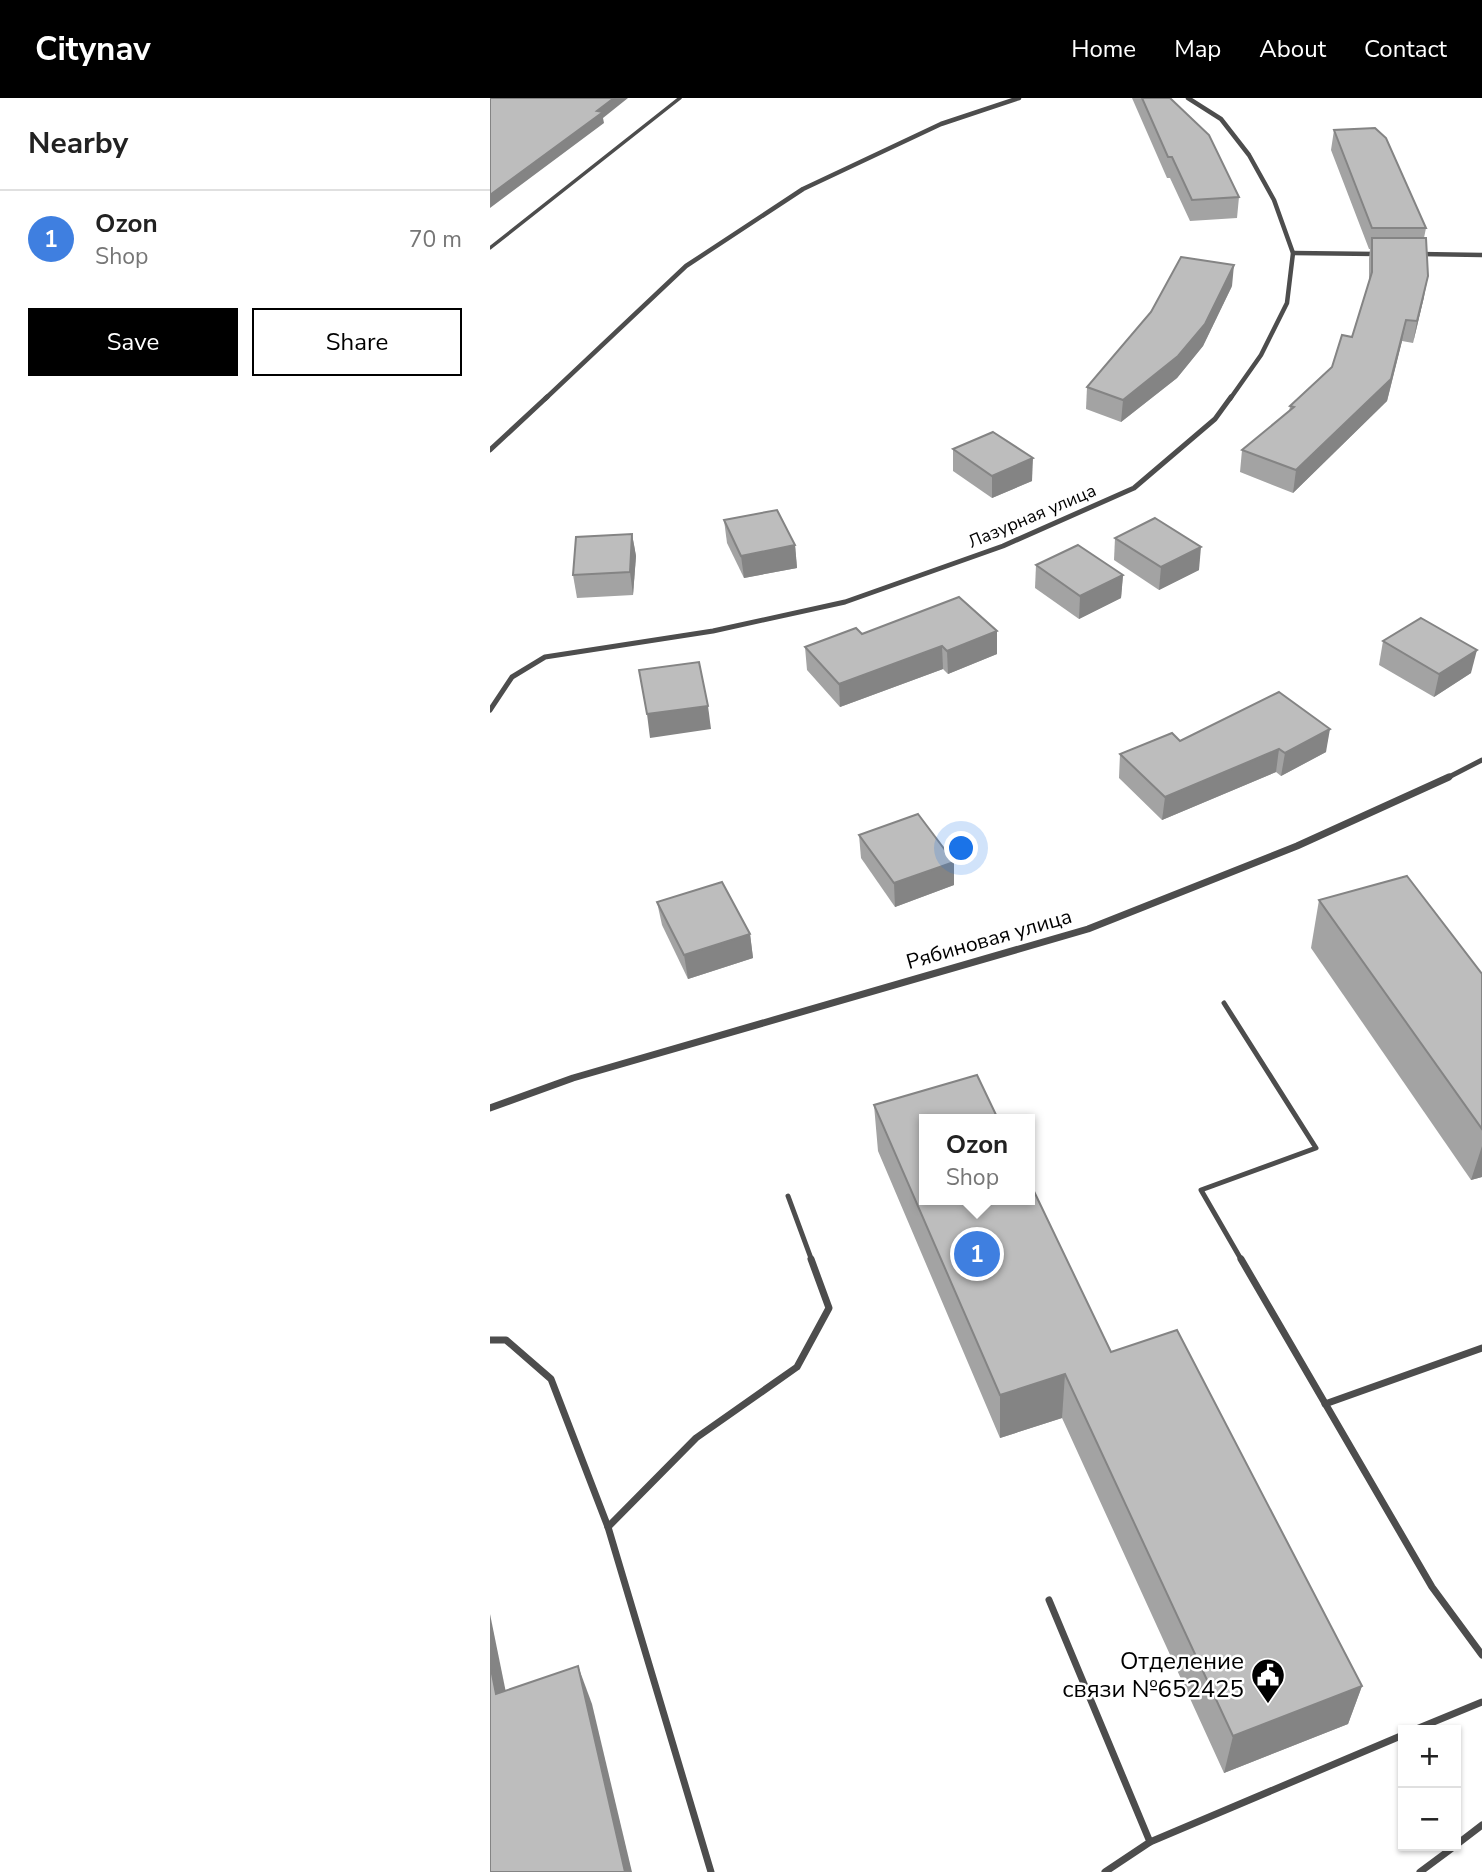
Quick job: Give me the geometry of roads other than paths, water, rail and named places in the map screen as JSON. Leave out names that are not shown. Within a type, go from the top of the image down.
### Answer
[{"type":"street","points":[[490,450],[686,266],[803,189],[941,124],[1019,98]]},
{"type":"street","name":"Лазурная улица","points":[[490,710],[508,678],[524,666],[545,657],[713,631],[845,602],[1003,546],[1134,488],[1215,419],[1261,355],[1287,303],[1293,253],[1274,200],[1249,155],[1221,119],[1188,98]]},
{"type":"street","points":[[1293,253],[1388,254]]},
{"type":"street","points":[[1415,254],[1482,255]]},
{"type":"street","name":"Рябиновая улица","points":[[490,1108],[573,1079],[1088,929],[1297,845],[1482,760]]},
{"type":"lane","points":[[490,248],[680,98]]},
{"type":"lane","points":[[1224,1003],[1316,1148],[1201,1190],[1432,1587],[1482,1655]]},
{"type":"lane","points":[[608,1527],[696,1438],[797,1367],[829,1308],[788,1196]]},
{"type":"lane","points":[[490,1340],[506,1340],[551,1379],[608,1527],[711,1872]]},
{"type":"lane","points":[[1325,1404],[1482,1348]]},
{"type":"lane","points":[[1049,1600],[1150,1842]]},
{"type":"lane","points":[[1426,1725],[1482,1702]]},
{"type":"lane","points":[[1105,1872],[1150,1842],[1398,1737]]},
{"type":"lane","points":[[1461,1841],[1482,1825]]},
{"type":"lane","points":[[1420,1872],[1447,1851]]},
{"type":"place","name":"Ozon","points":[[977,1254]]},
{"type":"place","name":"Отделение связи №652425","points":[[1268,1705]]}]
